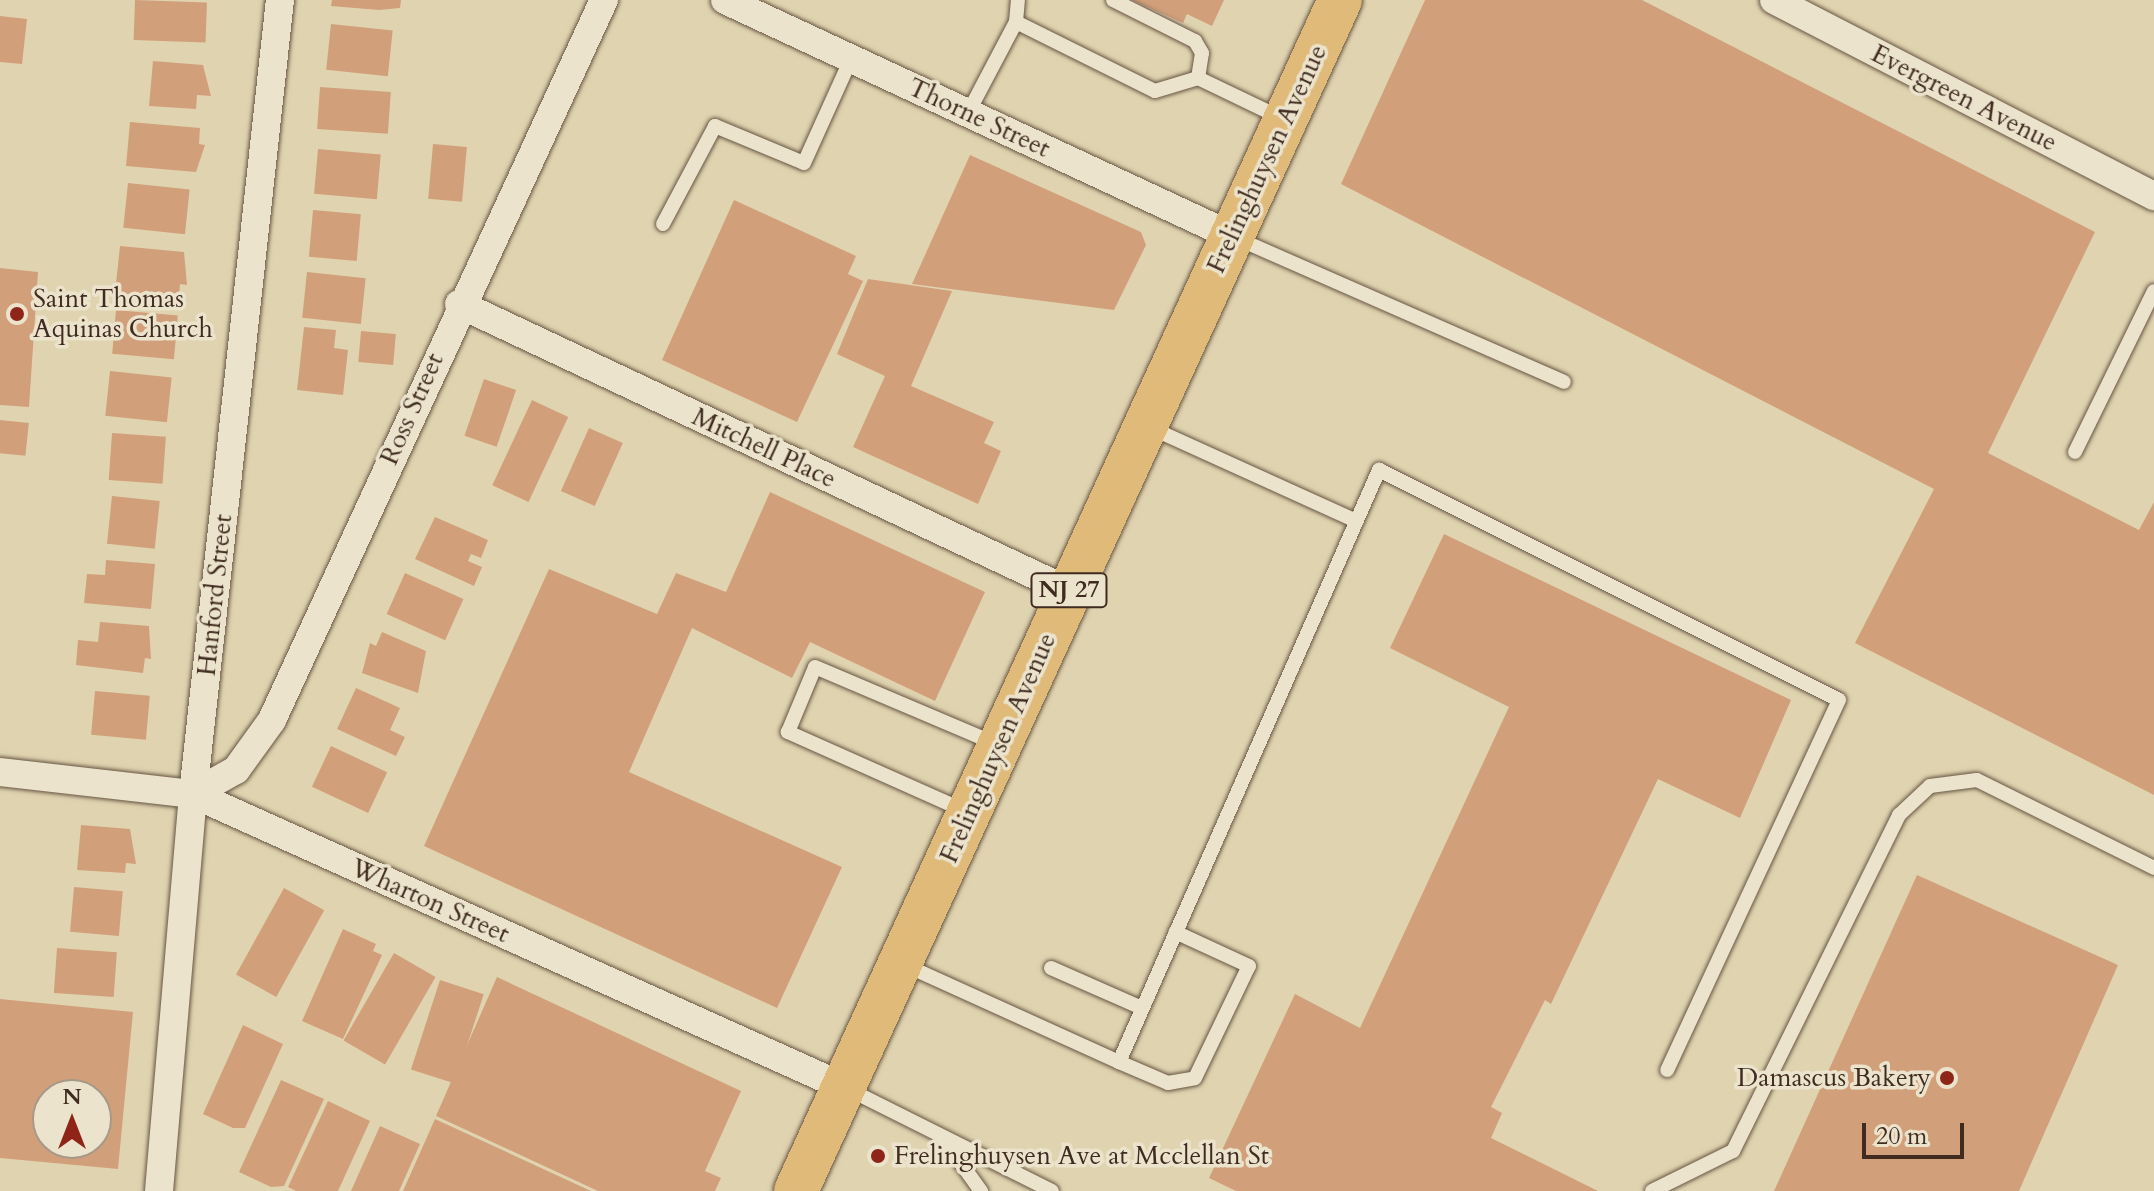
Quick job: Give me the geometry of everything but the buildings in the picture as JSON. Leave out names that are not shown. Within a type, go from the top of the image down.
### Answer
[{"type":"main road","name":"Frelinghuysen Avenue","points":[[796,1191],[1340,0]]},
{"type":"street","name":"Hanford Street","points":[[159,1191],[193,794],[280,0]]},
{"type":"street","name":"Ross Street","points":[[193,794],[236,770],[272,720],[459,304],[604,0]]},
{"type":"street","name":"Thorne Street","points":[[725,0],[1232,236]]},
{"type":"street","name":"Evergreen Avenue","points":[[1774,0],[2154,196]]},
{"type":"street","name":"Mitchell Place","points":[[459,304],[1069,591]]},
{"type":"street","name":"Wharton Street","points":[[0,772],[193,794],[844,1087]]},
{"type":"lane","points":[[968,113],[1016,22],[1018,0]]},
{"type":"lane","points":[[1113,0],[1195,41],[1202,53],[1198,78]]},
{"type":"lane","points":[[1016,22],[1155,91],[1198,78],[1285,120]]},
{"type":"lane","points":[[663,224],[715,126],[804,163],[851,59]]},
{"type":"lane","points":[[1232,236],[1564,382]]},
{"type":"lane","points":[[2075,452],[2154,291]]},
{"type":"lane","points":[[1145,425],[1356,521]]},
{"type":"lane","points":[[1119,1062],[1379,470],[1839,700],[1667,1070]]},
{"type":"lane","points":[[969,813],[788,732],[798,703],[815,667],[1000,746]]},
{"type":"lane","points":[[1652,1191],[1733,1151],[1899,815],[1930,786],[1977,780],[2154,868]]},
{"type":"lane","points":[[901,964],[1168,1083],[1195,1078],[1249,966],[1175,932]]},
{"type":"lane","points":[[1051,968],[1142,1008]]},
{"type":"lane","points":[[844,1087],[1052,1191]]},
{"type":"lane","points":[[940,1135],[981,1191]]},
{"type":"place","name":"Saint Thomas Aquinas Church","points":[[17,314]]},
{"type":"place","name":"Damascus Bakery","points":[[1947,1078]]},
{"type":"place","name":"Frelinghuysen Ave at Mcclellan St","points":[[878,1156]]}]
